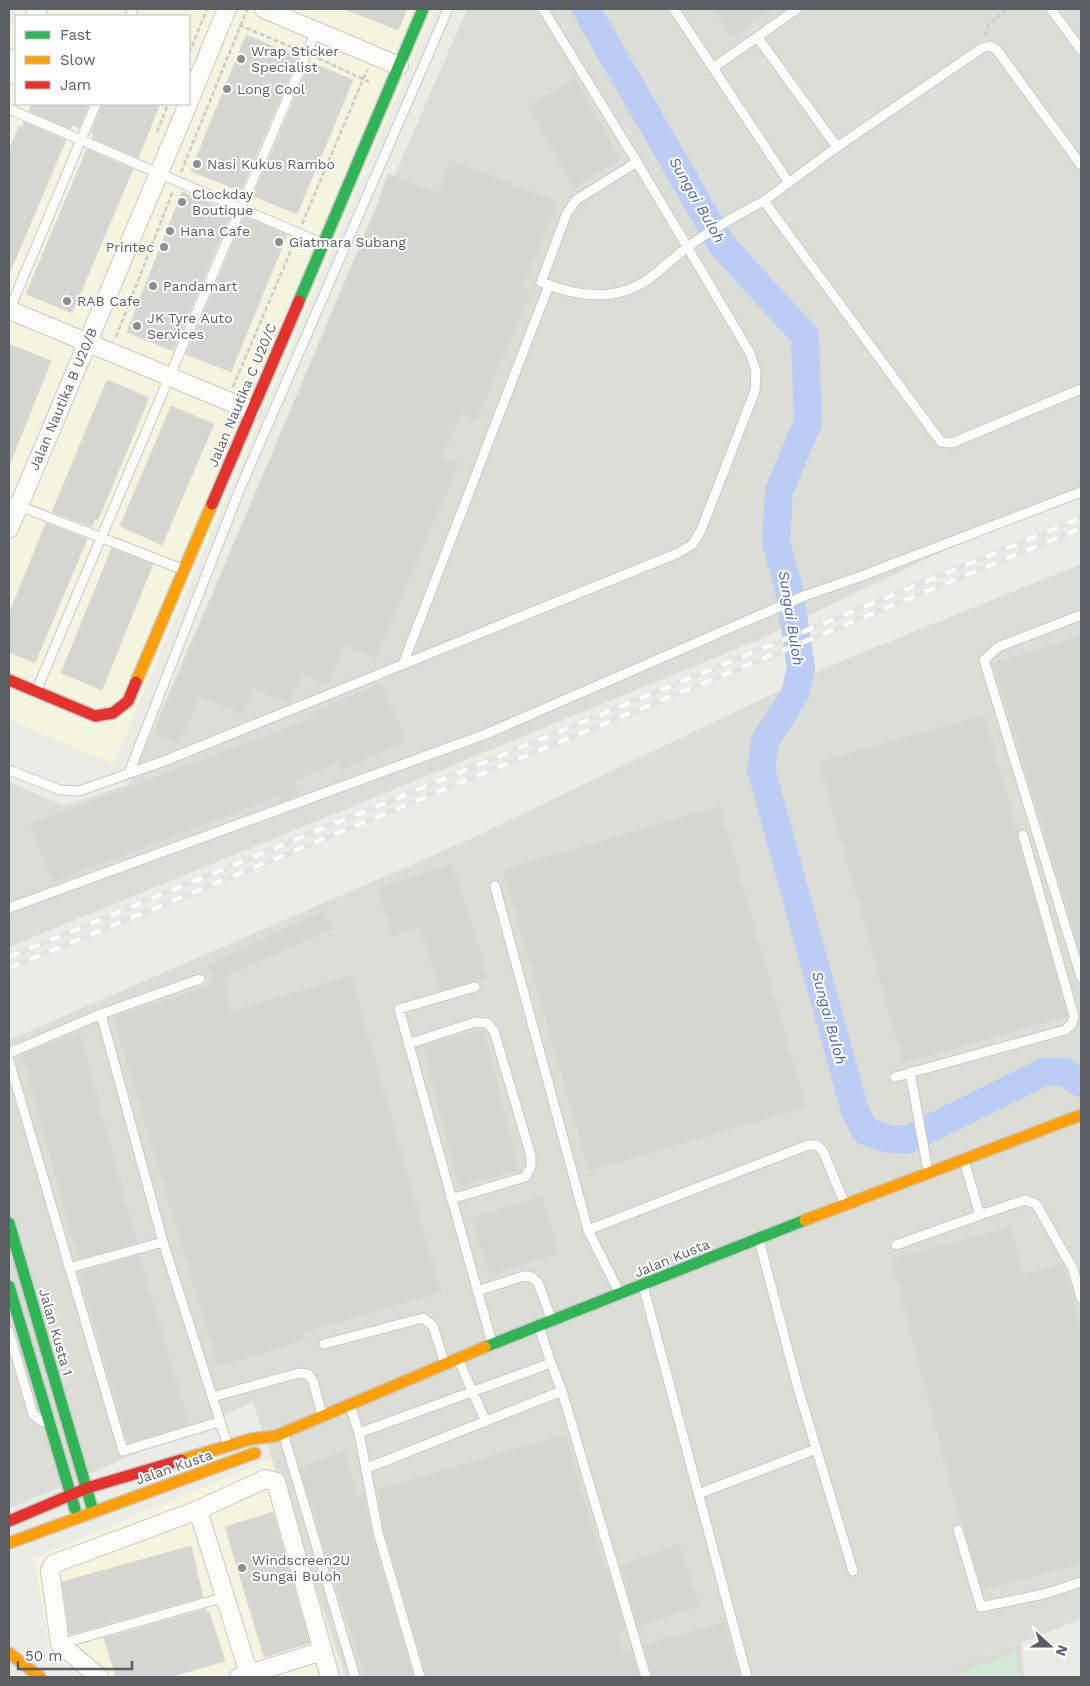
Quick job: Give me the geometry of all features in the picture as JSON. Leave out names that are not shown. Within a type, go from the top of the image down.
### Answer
[{"type":"street","name":"Jalan Nautika B U20/B","points":[[190,97],[227,9]]},
{"type":"street","points":[[264,9],[399,66]]},
{"type":"street","name":"Jalan Nautika C U20/C","points":[[36,691],[95,716],[113,713],[128,701],[423,9]]},
{"type":"street","points":[[9,75],[15,60]]},
{"type":"street","name":"Jalan Nautika B U20/B","points":[[9,529],[14,504],[87,343],[187,105]]},
{"type":"street","points":[[9,311],[252,410]]},
{"type":"street","points":[[9,680],[36,691]]},
{"type":"street","name":"Jalan Kusta","points":[[9,1521],[87,1488],[228,1446],[280,1434],[492,1344],[845,1204],[964,1161],[1081,1115]]},
{"type":"street","name":"Jalan Kusta 1","points":[[9,1223],[93,1511]]},
{"type":"street","points":[[9,1286],[77,1516]]},
{"type":"street","name":"Jalan Kusta","points":[[9,1543],[77,1516],[244,1457],[260,1450],[280,1434]]},
{"type":"street","points":[[76,1450],[96,1471],[116,1479]]},
{"type":"street","points":[[99,1677],[60,1644],[50,1571],[52,1564],[198,1510],[265,1480],[276,1482],[330,1677]]},
{"type":"street","points":[[198,1510],[225,1597],[246,1676],[323,1651]]},
{"type":"street","points":[[9,1653],[40,1677]]},
{"type":"lane","points":[[129,774],[239,491],[448,9]]},
{"type":"lane","points":[[9,770],[60,790],[79,791],[129,774],[403,664],[678,553],[693,544],[701,530],[754,391],[756,370],[750,353],[690,246],[543,9]]},
{"type":"lane","points":[[674,9],[789,183]]},
{"type":"lane","points":[[713,68],[797,9]]},
{"type":"lane","points":[[1051,9],[1081,50]]},
{"type":"lane","points":[[36,691],[316,31]]},
{"type":"lane","points":[[758,38],[837,147]]},
{"type":"lane","points":[[637,162],[576,200],[567,214],[541,282],[579,295],[617,295],[648,280],[690,246],[741,213],[764,201],[837,147],[982,48],[990,46],[997,50],[1081,165]]},
{"type":"lane","points":[[9,311],[96,105]]},
{"type":"lane","points":[[9,109],[323,244]]},
{"type":"lane","points":[[764,201],[941,442],[952,443],[1081,389]]},
{"type":"lane","points":[[403,664],[549,285]]},
{"type":"lane","points":[[9,908],[486,734],[761,613],[1081,492]]},
{"type":"lane","points":[[14,504],[184,570]]},
{"type":"lane","points":[[1081,615],[998,647],[984,660],[1081,978]]},
{"type":"lane","points":[[895,1077],[1065,1030],[1072,1024],[1074,1016],[1023,835]]},
{"type":"lane","points":[[494,886],[588,1230],[620,1294]]},
{"type":"lane","points":[[9,1053],[101,1014],[200,979]]},
{"type":"lane","points":[[475,987],[398,1009],[492,1344]]},
{"type":"lane","points":[[101,1014],[163,1242],[228,1446]]},
{"type":"lane","points":[[408,1044],[476,1022],[487,1023],[494,1031],[531,1156],[531,1167],[525,1177],[451,1199]]},
{"type":"lane","points":[[9,1060],[123,1451],[219,1422]]},
{"type":"lane","points":[[910,1072],[928,1174]]},
{"type":"lane","points":[[588,1230],[808,1145],[817,1145],[823,1151],[845,1204]]},
{"type":"lane","points":[[964,1161],[980,1215]]},
{"type":"lane","points":[[896,1246],[1025,1200],[1036,1204],[1073,1269],[1081,1298]]},
{"type":"lane","points":[[759,1239],[816,1449],[853,1571]]},
{"type":"lane","points":[[70,1268],[163,1242]]},
{"type":"lane","points":[[477,1291],[524,1276],[532,1276],[538,1283],[552,1321]]},
{"type":"lane","points":[[643,1285],[746,1677]]},
{"type":"lane","points":[[324,1344],[423,1318],[433,1326],[445,1364]]},
{"type":"lane","points":[[539,1326],[562,1391],[646,1677]]},
{"type":"lane","points":[[9,1332],[33,1414],[42,1422],[49,1424]]},
{"type":"lane","points":[[458,1358],[486,1422]]},
{"type":"lane","points":[[359,1433],[551,1363]]},
{"type":"lane","points":[[212,1397],[299,1373],[308,1374],[313,1381],[322,1415]]},
{"type":"lane","points":[[367,1468],[562,1391]]},
{"type":"lane","points":[[349,1404],[359,1433],[367,1468],[378,1532],[420,1677]]},
{"type":"lane","points":[[280,1434],[355,1677]]},
{"type":"lane","points":[[698,1494],[816,1449]]},
{"type":"lane","points":[[958,1530],[981,1607],[1044,1594],[1081,1582]]},
{"type":"lane","points":[[60,1644],[225,1597]]},
{"type":"path","points":[[190,51],[207,9]]},
{"type":"path","points":[[982,48],[989,24],[1007,9]]},
{"type":"shaded area","points":[[19,9],[434,9],[113,764],[9,720],[9,32],[15,18],[15,105],[190,105],[190,15],[16,15]]},
{"type":"shaded area","points":[[467,9],[1081,9],[1081,487],[756,641],[9,947],[9,782],[64,806],[129,784]]},
{"type":"shaded area","points":[[1081,564],[1081,1619],[933,1677],[346,1677],[253,1402],[9,1509],[9,1040],[468,840],[839,662]]},
{"type":"shaded area","points":[[271,1459],[336,1677],[79,1677],[50,1652],[34,1558]]},
{"type":"shaded area","points":[[1021,1643],[1024,1677],[933,1677]]},
{"type":"shaded area","points":[[1016,1652],[1018,1677],[949,1677]]},
{"type":"building","points":[[344,9],[407,9],[398,30]]},
{"type":"building","points":[[712,9],[772,9],[732,37]]},
{"type":"building","points":[[246,35],[298,57],[241,191],[191,171]]},
{"type":"building","points":[[310,62],[353,80],[297,214],[253,196]]},
{"type":"building","points":[[576,79],[621,160],[573,187],[528,106]]},
{"type":"building","points":[[32,105],[89,105],[79,128],[72,125],[70,129],[29,111]]},
{"type":"building","points":[[102,105],[160,105],[138,158],[92,138],[94,134],[91,133]]},
{"type":"building","points":[[24,122],[66,140],[9,274],[9,151],[19,126],[22,128]]},
{"type":"building","points":[[87,149],[133,169],[72,313],[26,294]]},
{"type":"building","points":[[451,160],[558,202],[523,288],[531,292],[477,420],[461,413],[442,457],[459,464],[376,658],[345,645],[328,685],[302,674],[289,704],[253,689],[242,714],[199,696],[179,744],[154,733],[377,206],[388,174],[438,194]]},
{"type":"building","points":[[182,192],[232,212],[174,349],[171,350],[127,332]]},
{"type":"building","points":[[244,217],[287,235],[231,372],[186,354]]},
{"type":"building","points":[[9,344],[51,361],[9,466]]},
{"type":"building","points":[[107,380],[149,398],[98,520],[95,519],[92,527],[52,512]]},
{"type":"building","points":[[171,406],[214,424],[162,545],[120,526]]},
{"type":"building","points":[[46,523],[87,539],[35,663],[9,652],[9,614]]},
{"type":"building","points":[[112,548],[153,564],[102,690],[61,673]]},
{"type":"building","points":[[1081,636],[1081,955],[993,663]]},
{"type":"building","points":[[381,683],[406,741],[341,770],[338,763],[294,780],[300,795],[280,803],[278,797],[52,882],[30,824],[318,716],[311,713]]},
{"type":"building","points":[[985,715],[1068,1016],[903,1063],[819,762]]},
{"type":"building","points":[[720,806],[806,1107],[589,1171],[503,870]]},
{"type":"building","points":[[452,864],[488,977],[440,991],[420,927],[392,936],[377,888]]},
{"type":"building","points":[[323,911],[332,929],[224,977],[231,1011],[351,976],[441,1292],[305,1332],[307,1339],[218,1367],[113,1017],[212,985],[208,964]]},
{"type":"building","points":[[484,1029],[519,1171],[458,1186],[423,1046]]},
{"type":"building","points":[[80,1034],[137,1243],[78,1259],[22,1054],[49,1043]]},
{"type":"building","points":[[541,1196],[559,1253],[489,1275],[472,1218]]},
{"type":"building","points":[[1011,1227],[1023,1274],[1063,1264],[1081,1327],[1081,1564],[982,1590],[964,1528],[961,1524],[891,1259]]},
{"type":"building","points":[[140,1255],[189,1425],[128,1443],[79,1272]]},
{"type":"building","points":[[566,1434],[605,1570],[608,1569],[626,1631],[618,1634],[623,1651],[631,1649],[640,1677],[426,1677],[384,1531],[376,1490]]},
{"type":"building","points":[[344,1451],[357,1496],[364,1494],[372,1534],[414,1677],[365,1677],[311,1505],[300,1468]]},
{"type":"building","points":[[273,1512],[310,1643],[264,1657],[225,1527]]},
{"type":"building","points":[[679,1544],[700,1605],[638,1627],[620,1565]]},
{"type":"building","points":[[191,1546],[203,1597],[69,1635],[62,1582]]},
{"type":"building","points":[[206,1609],[207,1613],[209,1612],[225,1661],[170,1677],[116,1677],[104,1638]]},
{"type":"building","points":[[725,1622],[740,1677],[652,1677],[643,1645]]},
{"type":"waterway","name":"Sungai Buloh","points":[[586,9],[722,245],[805,336],[808,422],[779,491],[776,543],[789,589],[801,668],[795,694],[765,741],[761,769],[855,1111],[865,1131],[888,1139],[907,1140],[1044,1072],[1065,1072],[1081,1083]]},
{"type":"railway","points":[[9,957],[1081,518]]},
{"type":"railway","points":[[9,968],[1081,528]]},
{"type":"traffic: fast","points":[[299,301],[423,9]]},
{"type":"traffic: fast","points":[[485,1347],[805,1220]]},
{"type":"traffic: fast","points":[[9,1223],[93,1511]]},
{"type":"traffic: fast","points":[[9,1286],[75,1509]]},
{"type":"traffic: slow","points":[[136,682],[212,504]]},
{"type":"traffic: slow","points":[[805,1220],[1081,1115]]},
{"type":"traffic: slow","points":[[181,1460],[251,1439],[276,1436],[485,1347]]},
{"type":"traffic: slow","points":[[9,1543],[255,1453]]},
{"type":"traffic: slow","points":[[9,1653],[40,1677]]},
{"type":"traffic: jam","points":[[212,504],[299,301]]},
{"type":"traffic: jam","points":[[9,680],[95,716],[113,713],[128,701],[136,682]]},
{"type":"traffic: jam","points":[[9,1521],[87,1488],[181,1460]]},
{"type":"place","name":"Wrap Sticker Specialist","points":[[241,59]]},
{"type":"place","name":"Long Cool","points":[[227,89]]},
{"type":"place","name":"Nasi Kukus Rambo","points":[[197,164]]},
{"type":"place","name":"Clockday Boutique","points":[[182,202]]},
{"type":"place","name":"Hana Cafe","points":[[170,231]]},
{"type":"place","name":"Giatmara Subang","points":[[279,242]]},
{"type":"place","name":"Printec","points":[[164,247]]},
{"type":"place","name":"Pandamart","points":[[153,286]]},
{"type":"place","name":"RAB Cafe","points":[[67,301]]},
{"type":"place","name":"JK Tyre Auto Services","points":[[137,326]]},
{"type":"place","name":"Windscreen2U Sungai Buloh","points":[[242,1568]]}]
